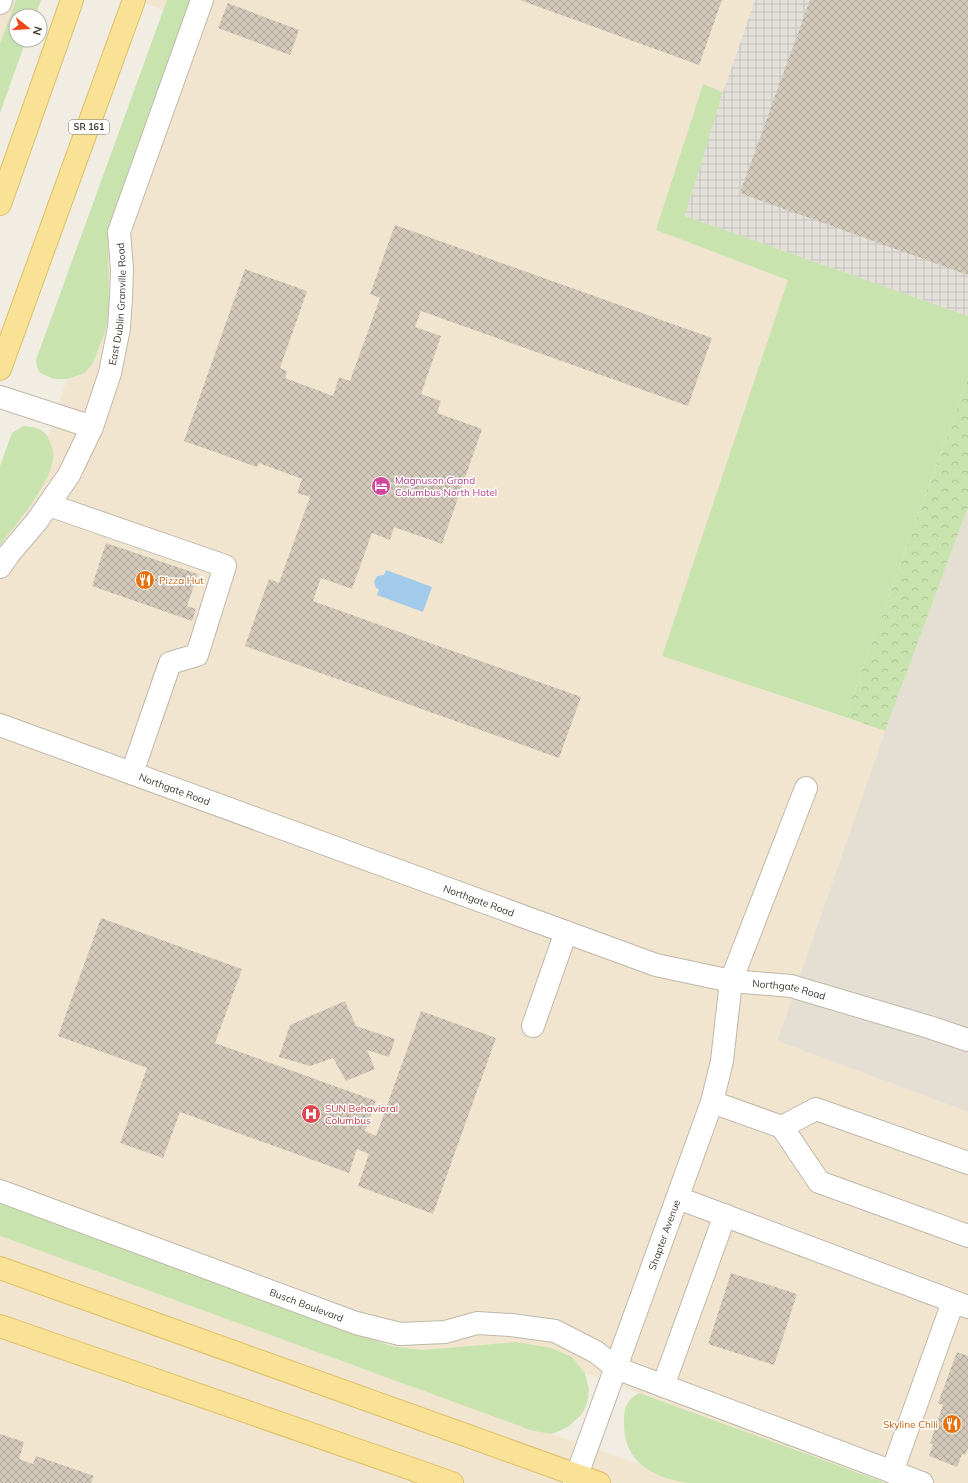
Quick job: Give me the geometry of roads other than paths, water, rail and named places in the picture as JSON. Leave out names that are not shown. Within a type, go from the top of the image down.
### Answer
[{"type":"main road","points":[[0,204],[72,0]]},
{"type":"main road","name":"SR 161","points":[[0,369],[134,0]]},
{"type":"main road","points":[[0,1268],[576,1479],[599,1483]]},
{"type":"main road","points":[[0,1326],[452,1483]]},
{"type":"street","name":"East Dublin Granville Road","points":[[0,567],[49,505],[69,475],[92,427],[110,373],[119,328],[122,276],[119,232],[202,0]]},
{"type":"street","points":[[0,397],[92,427]]},
{"type":"street","points":[[49,505],[225,566],[197,655],[170,662],[132,773]]},
{"type":"street","name":"Northgate Road","points":[[0,725],[656,965],[732,981],[791,986],[968,1040]]},
{"type":"street","name":"Shapter Avenue","points":[[576,1479],[712,1102],[722,1061],[732,981],[806,788]]},
{"type":"street","points":[[533,1026],[566,932]]},
{"type":"street","points":[[712,1102],[782,1126],[819,1182],[968,1236]]},
{"type":"street","points":[[782,1126],[816,1109],[968,1163]]},
{"type":"street","name":"Busch Boulevard","points":[[0,1191],[356,1323],[400,1334],[445,1332],[477,1323],[511,1325],[555,1331],[596,1352],[616,1368],[922,1483]]},
{"type":"street","points":[[678,1198],[961,1304],[892,1472]]},
{"type":"street","points":[[663,1386],[725,1215]]},
{"type":"water","points":[[386,570],[432,587],[423,612],[377,595],[379,589],[376,588],[374,582],[377,576],[384,575]]},
{"type":"place","name":"Magnuson Grand Columbus North Hotel","points":[[381,486]]},
{"type":"place","name":"Pizza Hut","points":[[145,580]]},
{"type":"place","name":"SUN Behavioral Columbus","points":[[311,1114]]},
{"type":"place","name":"Skyline Chili","points":[[952,1424]]}]
